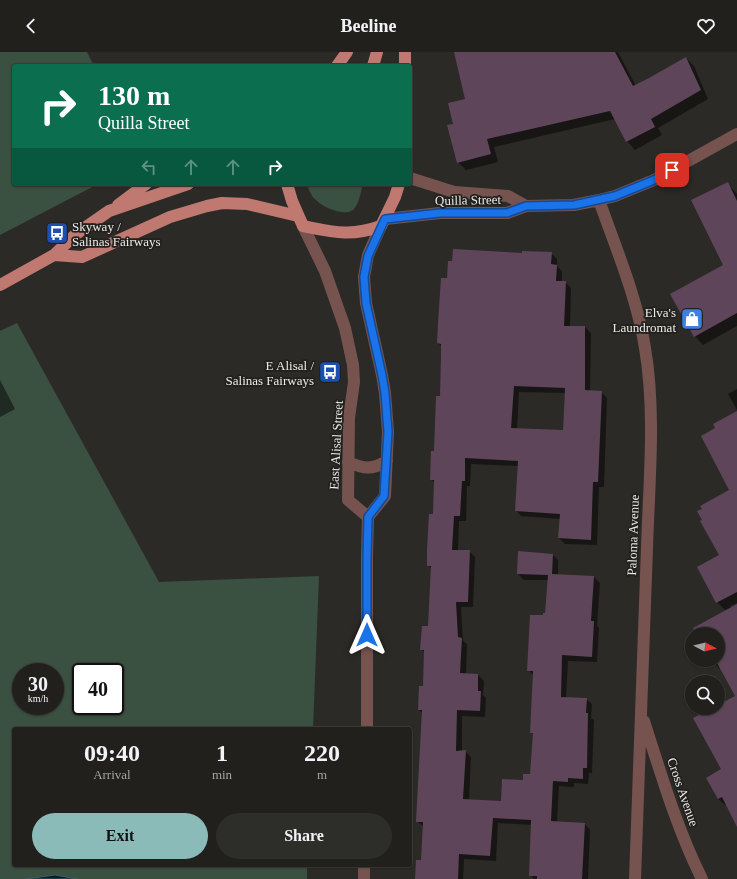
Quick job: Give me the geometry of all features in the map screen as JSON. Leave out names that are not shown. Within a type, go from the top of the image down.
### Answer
[{"type":"main road","points":[[338,64],[347,52]]},
{"type":"main road","points":[[374,64],[377,52]]},
{"type":"main road","points":[[405,64],[406,52]]},
{"type":"main road","points":[[0,285],[54,255],[76,234],[143,186]]},
{"type":"main road","points":[[109,211],[182,186]]},
{"type":"main road","name":"East Alisal Street","points":[[288,186],[301,221]]},
{"type":"main road","points":[[54,255],[82,257],[170,217],[222,203],[247,204],[337,233],[352,234],[371,230],[383,222],[395,197],[398,186]]},
{"type":"street","name":"Quilla Street","points":[[383,222],[440,213],[507,213],[526,206],[574,205],[599,200],[615,196],[654,180],[737,134]]},
{"type":"street","name":"Quilla Street","points":[[412,179],[454,192],[508,196],[526,206]]},
{"type":"street","name":"Paloma Avenue","points":[[599,200],[632,293],[641,325],[649,381],[651,412],[642,712],[635,879]]},
{"type":"street","name":"East Alisal Street","points":[[301,221],[325,271],[350,347],[354,382],[350,418],[348,500],[368,517]]},
{"type":"street","points":[[367,727],[368,517],[384,496],[388,432],[382,375],[364,288],[368,256],[383,222]]},
{"type":"street","points":[[348,462],[359,467],[368,468],[379,466],[387,461]]},
{"type":"street","name":"Cross Avenue","points":[[642,712],[672,808],[702,879]]},
{"type":"street","points":[[364,867],[364,879]]},
{"type":"green space","points":[[0,52],[87,52],[93,64],[12,64],[12,186],[94,186],[0,235]]},
{"type":"green space","points":[[308,186],[362,186],[355,208],[349,212],[339,212],[328,208],[319,203],[309,191]]},
{"type":"green space","points":[[17,323],[159,582],[319,576],[313,727],[12,727],[12,867],[307,867],[307,879],[0,879],[0,331]]},
{"type":"water","points":[[55,875],[77,879],[25,879]]},
{"type":"building","points":[[454,52],[615,52],[633,86],[686,57],[701,90],[651,119],[655,127],[626,142],[610,111],[487,139],[491,154],[457,163],[447,125],[453,124],[448,103],[465,99]]},
{"type":"building","points":[[728,182],[737,201],[737,313],[694,337],[670,294],[723,265],[691,200]]},
{"type":"building","points":[[453,249],[522,253],[522,251],[552,252],[551,264],[557,265],[556,281],[566,281],[564,326],[585,326],[585,390],[602,391],[598,482],[593,482],[591,540],[558,538],[560,514],[515,511],[518,461],[465,458],[465,481],[462,481],[460,516],[454,516],[452,550],[470,550],[468,602],[456,602],[458,637],[462,638],[460,673],[478,674],[478,691],[481,691],[480,711],[457,710],[456,751],[466,750],[463,799],[501,801],[502,779],[523,780],[523,774],[530,774],[533,733],[530,733],[533,671],[527,671],[530,615],[543,615],[543,613],[545,613],[548,575],[517,574],[518,551],[553,554],[552,574],[594,576],[591,621],[594,621],[592,657],[562,655],[561,697],[587,698],[587,768],[583,768],[583,779],[568,778],[568,782],[553,781],[551,821],[585,823],[582,879],[537,879],[537,876],[529,876],[531,820],[493,818],[490,856],[459,854],[458,879],[415,879],[416,860],[421,860],[423,822],[416,822],[422,710],[418,710],[419,686],[423,686],[424,650],[420,650],[422,626],[428,626],[431,566],[427,566],[427,549],[429,514],[433,514],[434,480],[430,480],[431,451],[434,451],[436,396],[440,396],[441,344],[437,343],[438,323],[441,278],[447,278],[448,261],[452,261]],"holes":[[[514,386],[565,388],[563,430],[511,428]]]},
{"type":"building","points":[[737,411],[737,592],[716,603],[697,567],[719,555],[700,521],[702,520],[697,511],[702,509],[700,506],[729,490],[701,436],[715,428],[713,424]]},
{"type":"building","points":[[737,604],[737,827],[722,797],[718,799],[706,778],[721,769],[693,718],[699,715],[725,715],[725,701],[735,696],[725,675],[719,667],[725,667],[725,627],[695,627]]},
{"type":"place","name":"Skyway / Salinas Fairways","points":[[57,233]]},
{"type":"place","name":"Elva's Laundromat","points":[[692,319]]},
{"type":"place","name":"E Alisal / Salinas Fairways","points":[[330,372]]},
{"type":"route","points":[[367,635],[368,517],[384,496],[388,432],[385,393],[366,303],[364,277],[368,256],[385,219],[440,213],[507,213],[526,206],[574,205],[615,196],[654,180],[672,170]]}]
